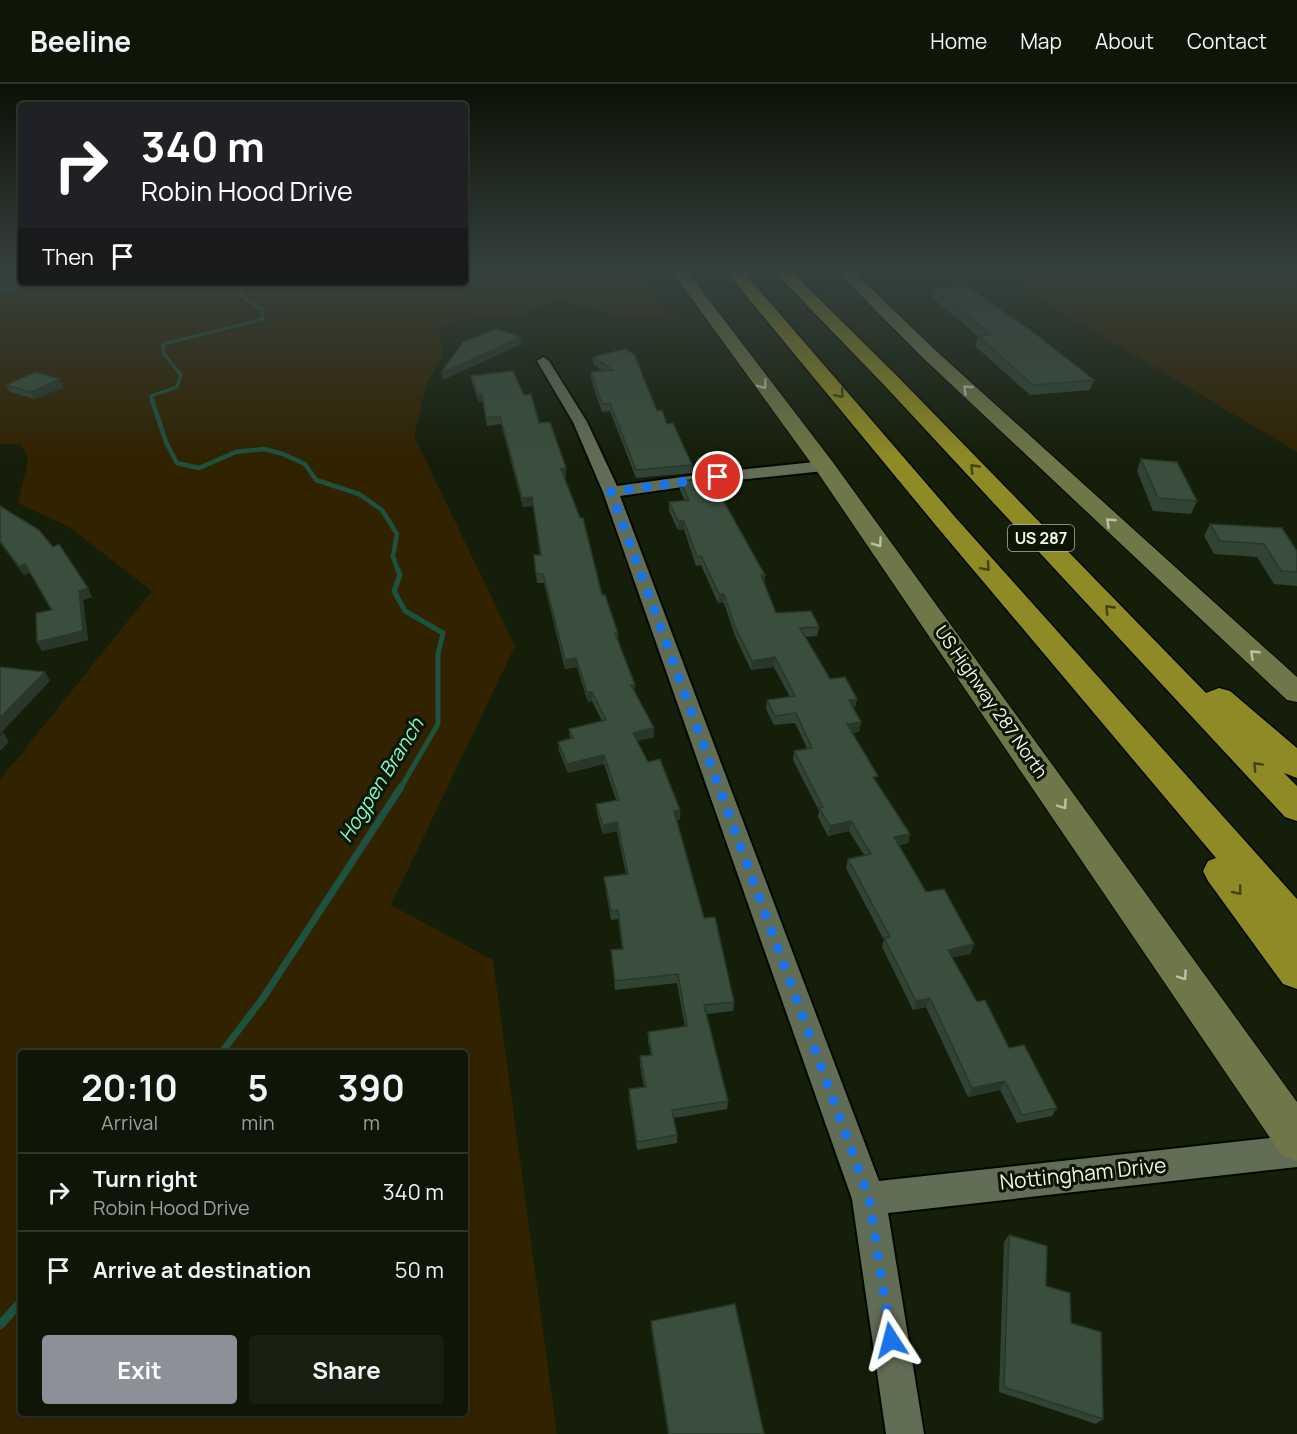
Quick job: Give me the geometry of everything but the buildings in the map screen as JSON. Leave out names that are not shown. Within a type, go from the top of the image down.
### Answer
[{"type":"highway","name":"US 287","points":[[788,333],[947,523],[1297,926]]},
{"type":"highway","name":"US 287","points":[[843,333],[1297,808]]},
{"type":"highway","points":[[1135,636],[1172,657],[1297,766]]},
{"type":"highway","points":[[1068,660],[1069,676],[1080,698],[1251,908],[1297,972]]},
{"type":"main road","name":"US Highway 287 North","points":[[725,333],[824,466],[1297,1139]]},
{"type":"main road","points":[[908,333],[1297,693]]},
{"type":"street","points":[[543,361],[580,422],[611,492],[869,1198],[905,1434]]},
{"type":"street","points":[[611,492],[718,477],[824,466]]},
{"type":"street","name":"Nottingham Drive","points":[[869,1198],[1297,1151]]},
{"type":"shaded area","points":[[0,333],[438,333],[443,356],[427,382],[414,436],[515,646],[391,905],[493,960],[557,1434],[0,1434],[0,780],[152,591],[69,527],[18,503],[28,460],[21,444],[0,444]]},
{"type":"shaded area","points":[[1097,333],[1297,333],[1297,452]]},
{"type":"waterway","name":"Hogpen Branch","points":[[153,402],[151,396],[177,387],[181,375],[164,354],[163,344],[207,333]]},
{"type":"waterway","name":"Hogpen Branch","points":[[152,400],[166,442],[177,463],[199,468],[236,452],[264,449],[283,454],[305,464],[316,480],[359,494],[382,510],[397,534],[393,556],[398,571]]},
{"type":"waterway","name":"Hogpen Branch","points":[[398,569],[400,575],[394,591],[405,611],[443,633],[438,654],[438,724],[400,789]]},
{"type":"waterway","name":"Hogpen Branch","points":[[223,1050],[263,998],[401,787]]},
{"type":"waterway","name":"Hogpen Branch","points":[[0,1325],[18,1305]]},
{"type":"route","points":[[718,477],[611,492],[869,1198],[891,1340]]}]
